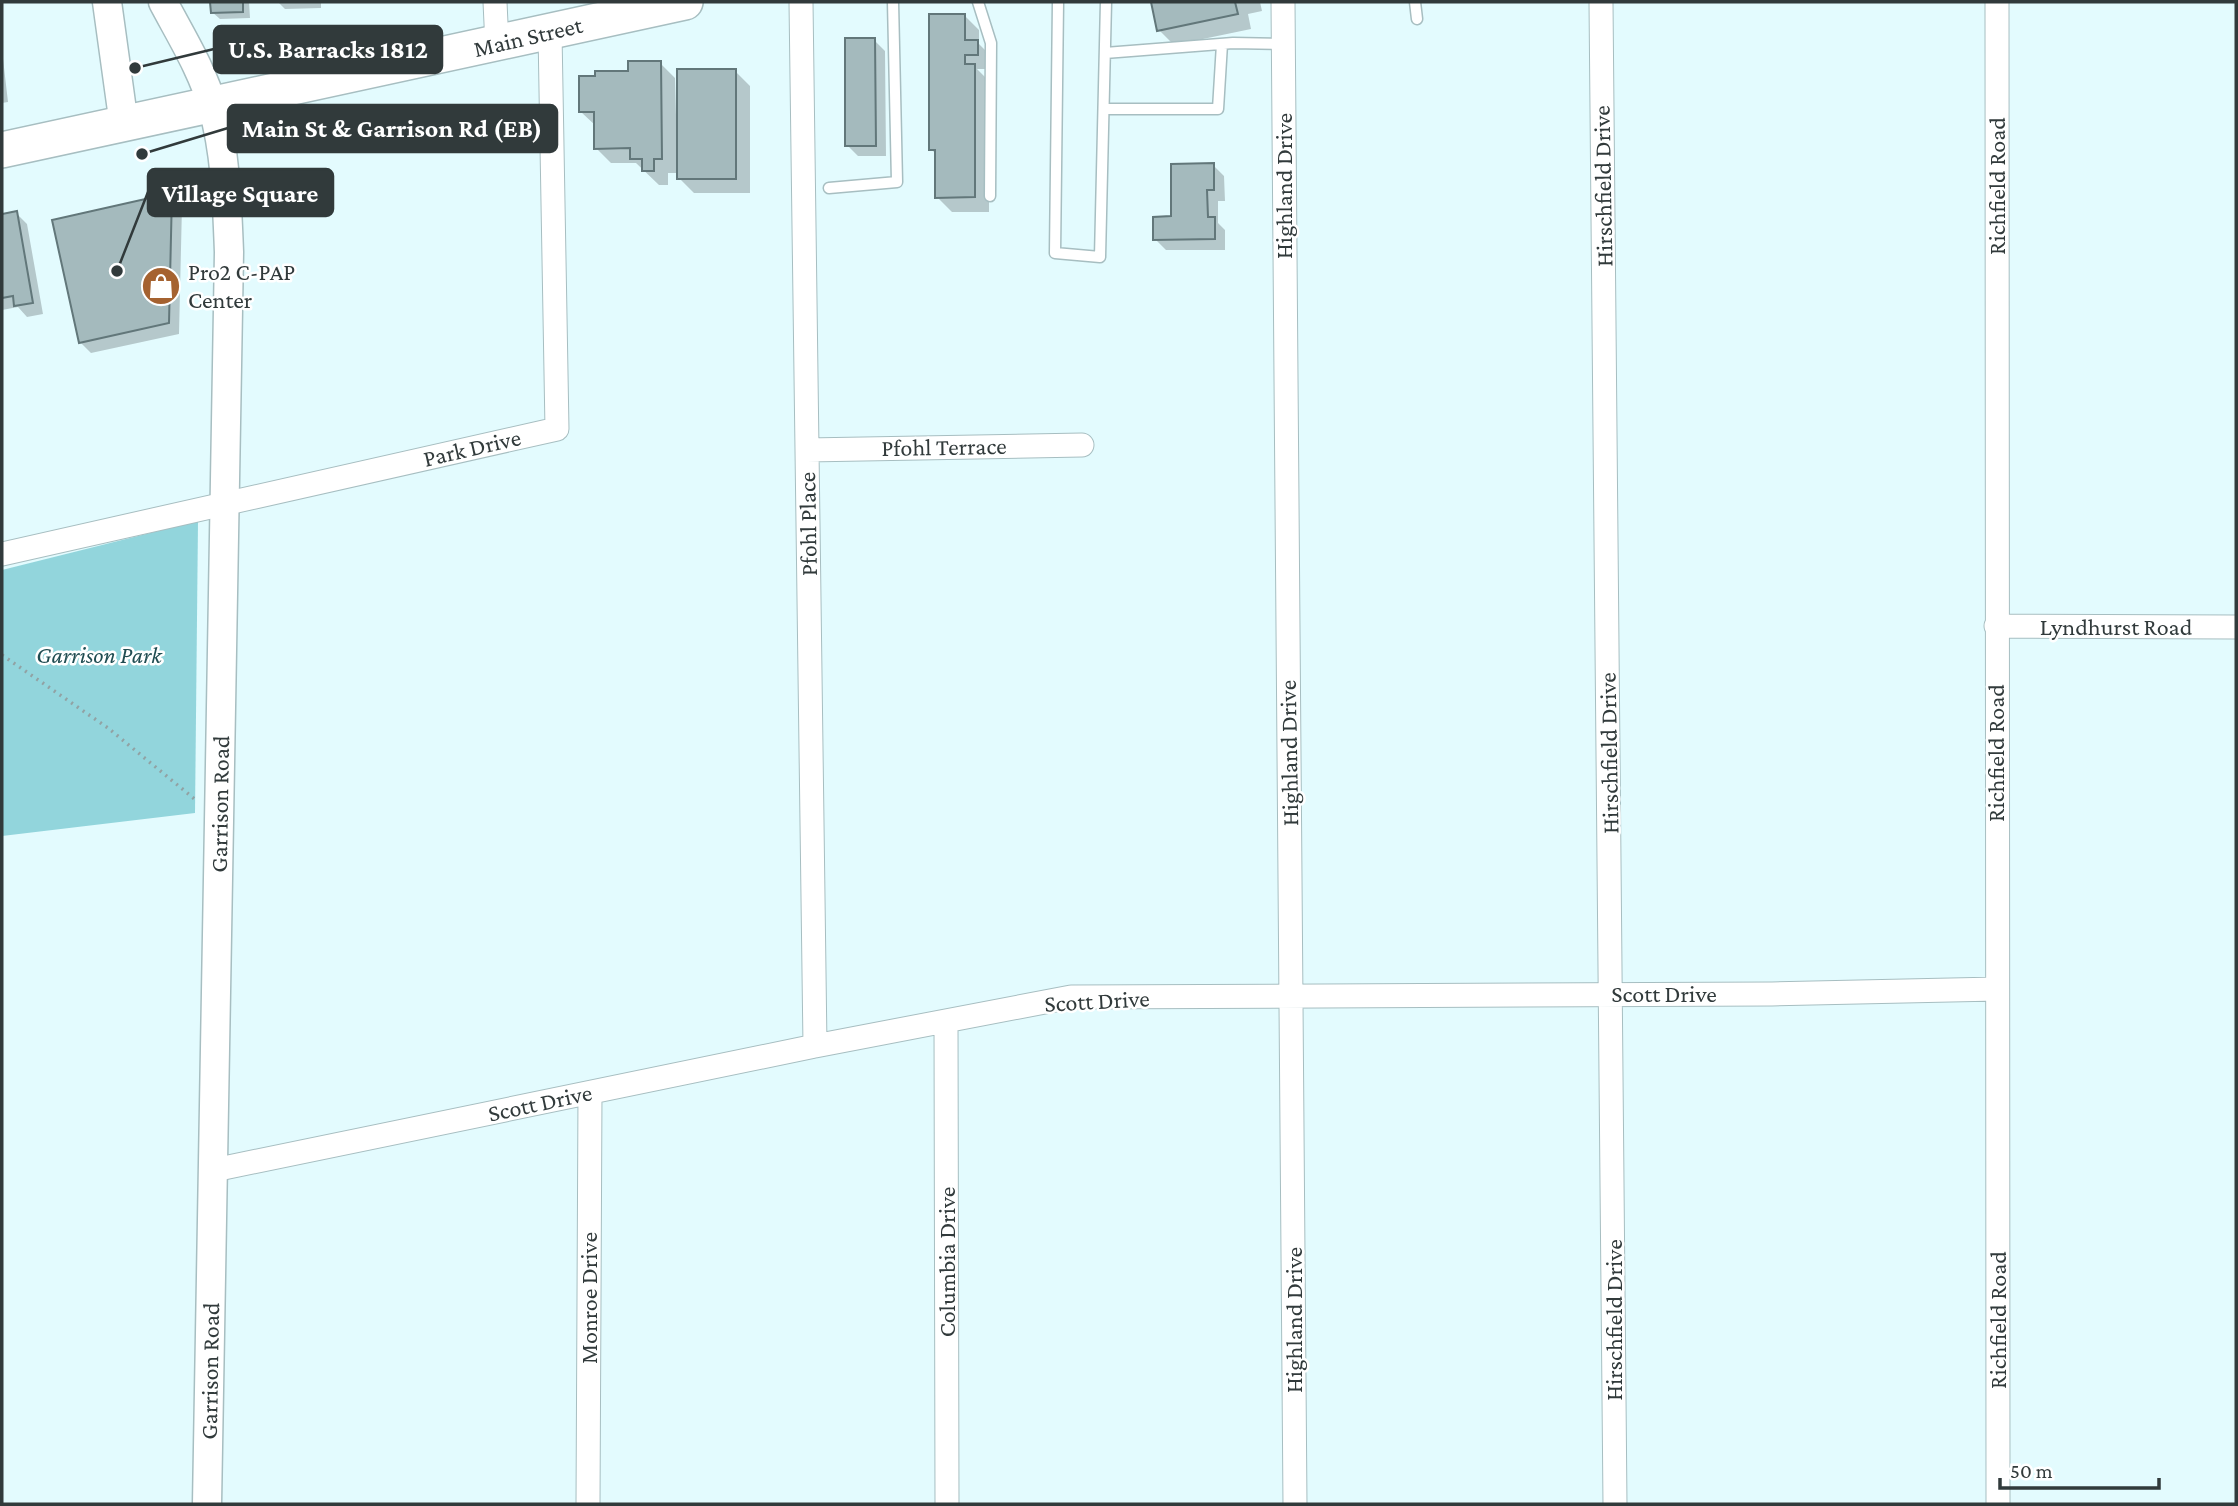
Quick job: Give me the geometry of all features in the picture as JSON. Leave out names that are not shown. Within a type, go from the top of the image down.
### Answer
[{"type":"main road","name":"Main Street","points":[[2,150],[684,2]]},
{"type":"street","points":[[107,2],[124,125]]},
{"type":"street","name":"Garrison Road","points":[[163,2],[194,61],[213,106],[221,143],[229,252],[208,1504]]},
{"type":"street","points":[[495,2],[497,44]]},
{"type":"street","name":"Pfohl Place","points":[[801,2],[815,1046]]},
{"type":"street","name":"Highland Drive","points":[[1283,2],[1295,1504]]},
{"type":"street","name":"Hirschfield Drive","points":[[1601,2],[1615,1504]]},
{"type":"street","name":"Richfield Road","points":[[1997,2],[1998,1504]]},
{"type":"street","name":"Park Drive","points":[[2,554],[557,429],[550,33]]},
{"type":"street","name":"Pfohl Terrace","points":[[807,450],[1082,445]]},
{"type":"street","name":"Lyndhurst Road","points":[[1996,626],[2236,627]]},
{"type":"street","name":"Scott Drive","points":[[214,1170],[815,1046],[1071,997],[1612,995],[1997,989]]},
{"type":"street","name":"Columbia Drive","points":[[946,1021],[947,1504]]},
{"type":"street","name":"Monroe Drive","points":[[588,1504],[590,1093]]},
{"type":"lane","points":[[829,188],[897,182],[893,2]]},
{"type":"lane","points":[[978,2],[991,43],[990,196]]},
{"type":"lane","points":[[1058,2],[1055,253],[1100,257],[1106,2]]},
{"type":"lane","points":[[1415,2],[1417,19]]},
{"type":"lane","points":[[1104,109],[1218,109],[1222,44]]},
{"type":"lane","points":[[1105,53],[1222,44],[1283,44]]},
{"type":"path","points":[[2,655],[108,728],[194,801],[220,802]]},
{"type":"green space","name":"Garrison Park","points":[[198,521],[195,813],[2,836],[2,570]]},
{"type":"building","points":[[210,2],[243,2],[243,12],[211,13]]},
{"type":"building","points":[[1151,2],[1235,2],[1238,14],[1157,31]]},
{"type":"building","points":[[929,14],[965,14],[965,40],[978,40],[978,55],[965,55],[965,64],[975,64],[975,197],[935,198],[935,150],[929,150]]},
{"type":"building","points":[[845,38],[875,38],[876,146],[845,146]]},
{"type":"building","points":[[628,61],[661,61],[662,159],[654,159],[654,171],[642,171],[642,159],[630,159],[630,148],[594,149],[594,112],[579,112],[579,76],[595,76],[595,71],[628,71]]},
{"type":"building","points":[[677,69],[736,69],[736,179],[677,179]]},
{"type":"building","points":[[1214,163],[1214,190],[1207,190],[1208,217],[1215,217],[1215,239],[1153,240],[1153,217],[1171,216],[1171,164]]},
{"type":"building","points":[[172,193],[169,323],[79,343],[52,220]]},
{"type":"building","points":[[17,211],[33,303],[14,306],[13,296],[2,298],[2,214]]},
{"type":"place","name":"U.S. Barracks 1812","points":[[135,68]]},
{"type":"place","name":"Main St & Garrison Rd (EB)","points":[[142,154]]},
{"type":"place","name":"Village Square","points":[[117,271]]},
{"type":"place","name":"Pro2 C-PAP Center","points":[[161,286]]}]
